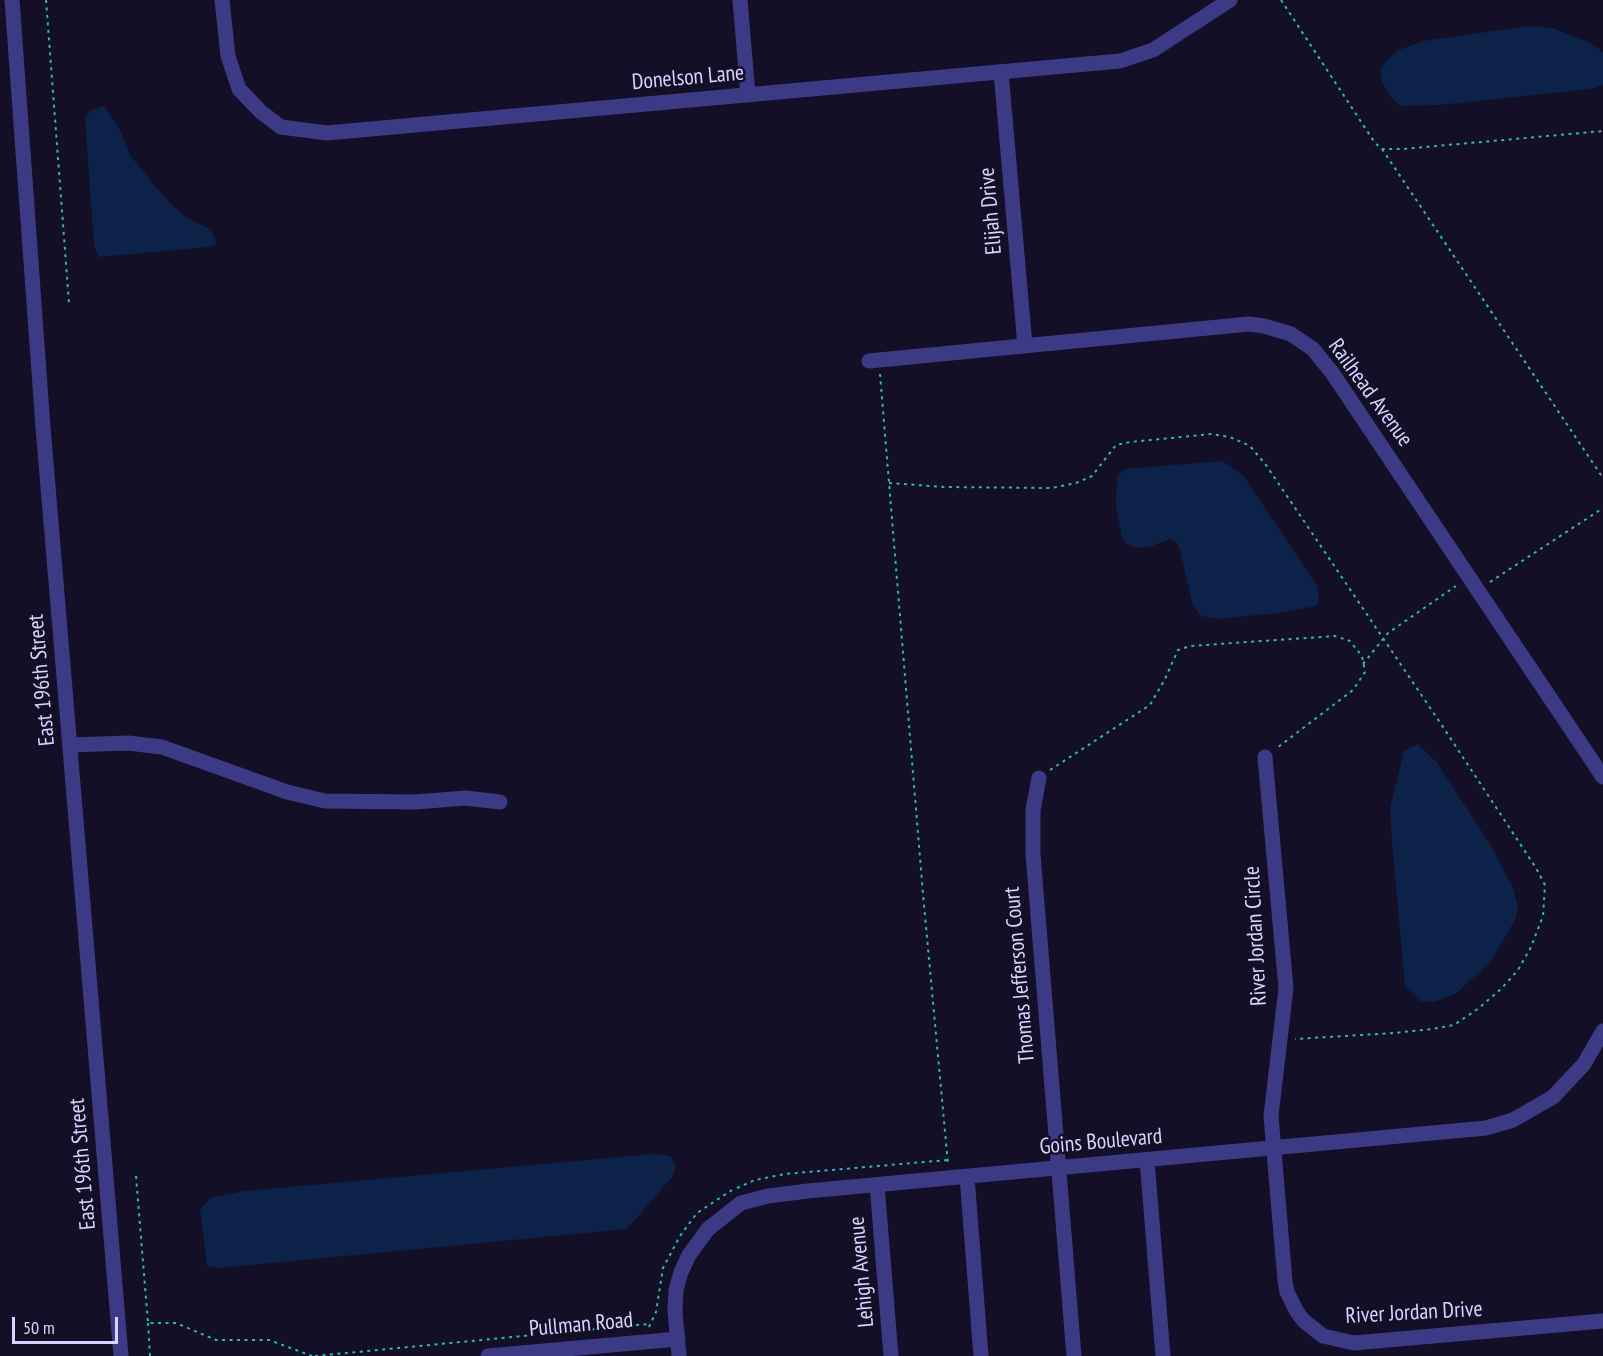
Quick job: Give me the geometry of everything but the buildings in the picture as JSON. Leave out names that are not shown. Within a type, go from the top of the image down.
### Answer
[{"type":"street","name":"East 196th Street","points":[[12,0],[43,427],[121,1356]]},
{"type":"street","name":"Donelson Lane","points":[[222,0],[228,56],[239,89],[261,112],[281,127],[327,133],[1110,63],[1130,59],[1154,50],[1230,0]]},
{"type":"street","points":[[740,0],[748,95]]},
{"type":"street","name":"Elijah Drive","points":[[1001,72],[1025,346]]},
{"type":"street","name":"Railhead Avenue","points":[[874,361],[1249,324],[1291,334],[1313,349],[1323,360],[1603,777]]},
{"type":"street","points":[[70,745],[128,742],[162,747],[287,792],[325,801],[415,801],[466,798],[500,802]]},
{"type":"street","name":"River Jordan Circle","points":[[1265,757],[1286,988],[1272,1102],[1273,1148]]},
{"type":"street","name":"Thomas Jefferson Court","points":[[1039,778],[1031,828],[1074,1356]]},
{"type":"street","name":"Goins Boulevard","points":[[679,1356],[675,1311],[676,1290],[681,1272],[689,1255],[708,1229],[741,1203],[768,1196],[1498,1125],[1526,1113],[1553,1097],[1575,1076],[1601,1042]]},
{"type":"street","name":"River Jordan Drive","points":[[1273,1148],[1287,1292],[1304,1321],[1323,1336],[1354,1343],[1603,1321]]},
{"type":"street","points":[[1147,1160],[1163,1356]]},
{"type":"street","points":[[967,1177],[981,1356]]},
{"type":"street","name":"Lehigh Avenue","points":[[877,1185],[891,1356]]},
{"type":"street","name":"Pullman Road","points":[[488,1356],[678,1339]]},
{"type":"path","points":[[46,0],[69,303]]},
{"type":"path","points":[[1281,0],[1375,143],[1382,149],[1603,478]]},
{"type":"path","points":[[1382,149],[1603,132]]},
{"type":"path","points":[[874,361],[889,483],[949,1178]]},
{"type":"path","points":[[889,483],[945,487],[1052,488],[1076,483],[1092,476],[1116,445],[1211,434],[1230,437],[1250,446],[1266,465],[1536,868],[1545,885],[1544,916],[1518,970],[1479,1008],[1454,1024],[1394,1033],[1280,1040]]},
{"type":"path","points":[[1363,664],[1388,633],[1417,612],[1473,584],[1603,507]]},
{"type":"path","points":[[1039,778],[1150,705],[1178,650],[1190,646],[1335,636],[1350,642],[1362,656],[1365,672],[1353,690],[1265,757]]},
{"type":"path","points":[[136,1176],[150,1356]]},
{"type":"path","points":[[148,1323],[176,1323],[216,1340],[269,1340],[314,1356],[648,1324]]},
{"type":"water","points":[[1528,26],[1553,28],[1591,43],[1603,52],[1603,85],[1591,89],[1439,105],[1400,106],[1389,95],[1382,82],[1380,70],[1396,51],[1424,41]]},
{"type":"water","points":[[104,106],[119,128],[130,155],[165,198],[184,216],[211,230],[217,245],[99,257],[94,246],[85,118],[91,110]]},
{"type":"water","points":[[1222,461],[1243,475],[1317,585],[1319,599],[1316,606],[1278,613],[1217,619],[1201,616],[1193,606],[1180,550],[1176,542],[1170,539],[1152,546],[1136,548],[1127,544],[1122,538],[1116,506],[1117,476],[1125,469]]},
{"type":"water","points":[[1418,744],[1437,763],[1492,847],[1513,888],[1518,907],[1515,920],[1491,961],[1457,993],[1435,1002],[1420,1001],[1405,986],[1392,842],[1390,808],[1404,751]]},
{"type":"water","points":[[653,1154],[670,1156],[676,1165],[673,1176],[627,1229],[219,1268],[207,1266],[200,1209],[212,1197],[245,1191]]}]
